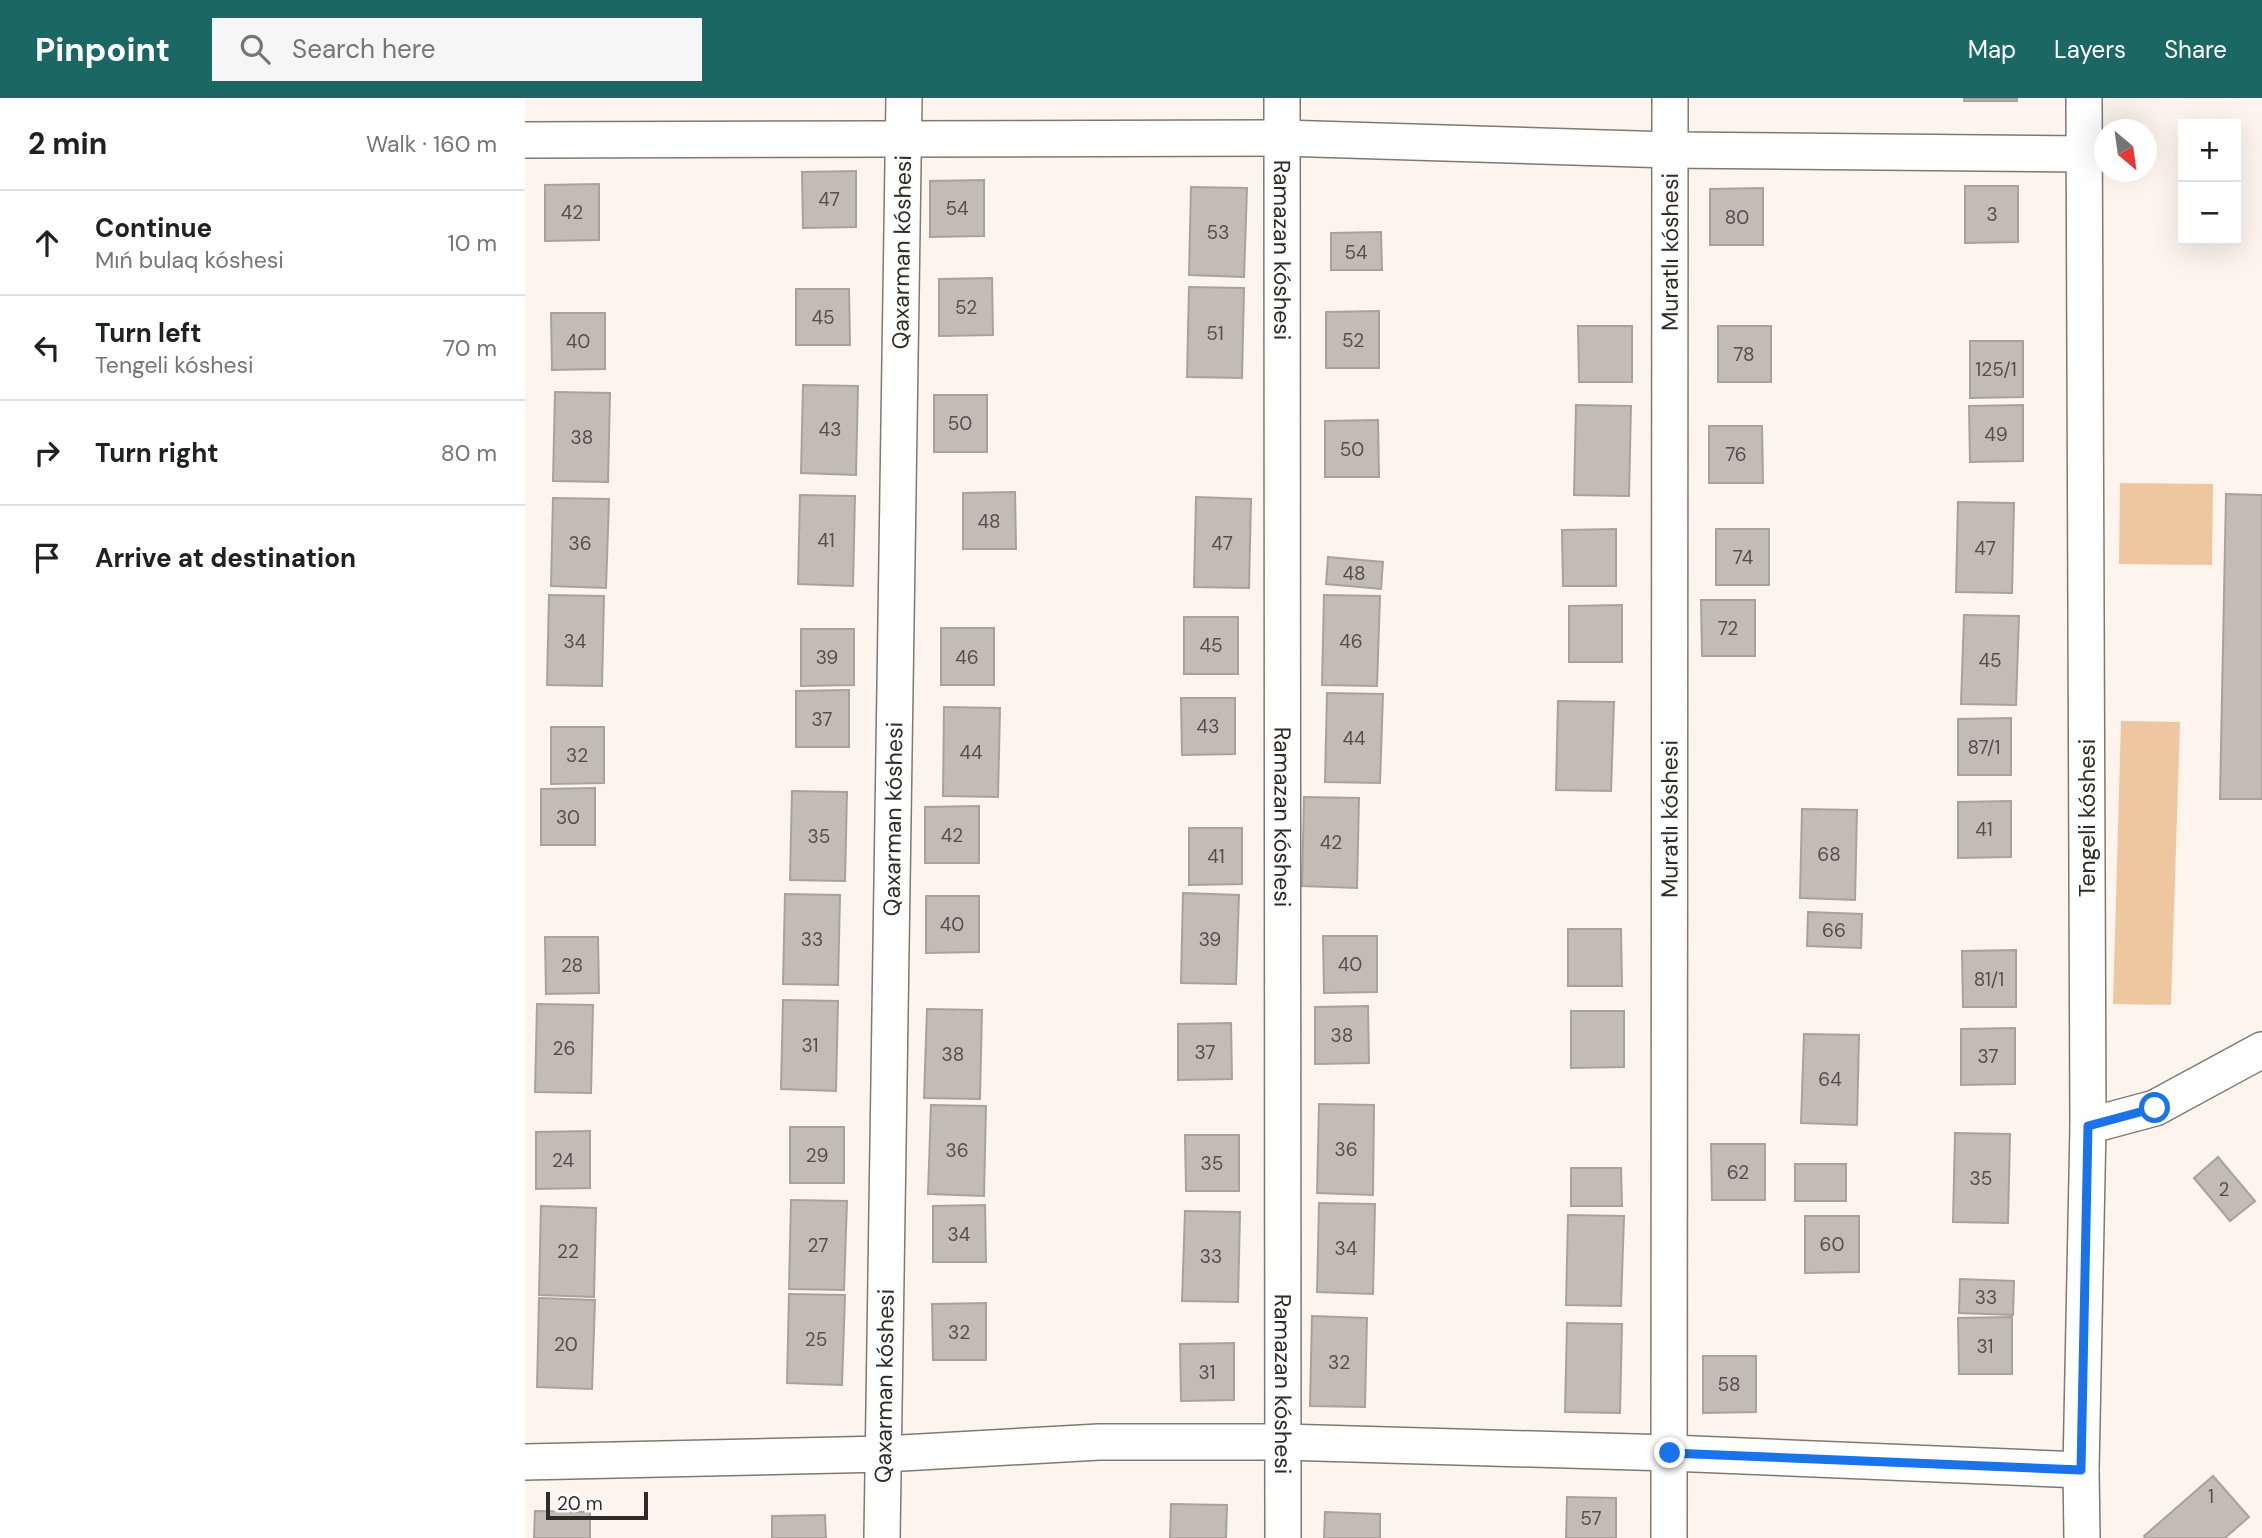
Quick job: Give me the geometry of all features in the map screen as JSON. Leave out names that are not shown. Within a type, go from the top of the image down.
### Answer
[{"type":"street","name":"Qaxarman kóshesi","points":[[882,1538],[904,98]]},
{"type":"street","name":"Ramazan kóshesi","points":[[1282,98],[1283,1538]]},
{"type":"street","name":"Muratlı kóshesi","points":[[1669,1538],[1670,98]]},
{"type":"street","name":"Tengeli kóshesi","points":[[2082,1538],[2088,1126],[2084,98]]},
{"type":"street","points":[[525,140],[1282,138],[1670,150],[2083,155]]},
{"type":"street","points":[[2088,1126],[2155,1108],[2262,1050]]},
{"type":"street","points":[[525,1462],[884,1454],[1099,1442],[1283,1442],[1670,1453],[2081,1470]]},
{"type":"shaded area","points":[[2120,483],[2213,484],[2212,565],[2119,564]]},
{"type":"shaded area","points":[[2121,721],[2180,722],[2171,1005],[2113,1004]]},
{"type":"building","points":[[1964,98],[2017,98],[2017,101],[1964,101]]},
{"type":"building","points":[[856,171],[856,227],[803,228],[802,172]]},
{"type":"building","points":[[984,180],[984,236],[930,237],[930,181]]},
{"type":"building","points":[[599,184],[599,240],[545,241],[545,185]]},
{"type":"building","points":[[1965,186],[2018,186],[2018,242],[1965,243]]},
{"type":"building","points":[[1191,187],[1247,188],[1244,277],[1189,275]]},
{"type":"building","points":[[1763,188],[1763,245],[1710,245],[1710,189]]},
{"type":"building","points":[[1381,232],[1382,270],[1331,270],[1331,233]]},
{"type":"building","points":[[992,278],[993,335],[939,336],[939,279]]},
{"type":"building","points":[[1189,287],[1244,288],[1242,378],[1187,377]]},
{"type":"building","points":[[796,289],[849,289],[850,345],[796,345]]},
{"type":"building","points":[[1379,311],[1379,368],[1326,368],[1326,312]]},
{"type":"building","points":[[551,313],[605,313],[605,369],[552,370]]},
{"type":"building","points":[[1578,326],[1632,326],[1632,382],[1579,382]]},
{"type":"building","points":[[1718,326],[1771,326],[1771,382],[1718,382]]},
{"type":"building","points":[[1970,341],[2023,341],[2023,397],[1970,398]]},
{"type":"building","points":[[803,385],[858,386],[856,475],[801,473]]},
{"type":"building","points":[[555,392],[610,393],[608,482],[553,481]]},
{"type":"building","points":[[934,395],[987,395],[987,452],[934,452]]},
{"type":"building","points":[[1576,405],[1631,406],[1629,496],[1574,495]]},
{"type":"building","points":[[2023,405],[2023,461],[1970,462],[1969,406]]},
{"type":"building","points":[[1378,420],[1379,477],[1325,477],[1325,421]]},
{"type":"building","points":[[1709,426],[1762,426],[1763,483],[1709,483]]},
{"type":"building","points":[[1015,492],[1016,549],[963,549],[963,493]]},
{"type":"building","points":[[2226,494],[2262,495],[2262,799],[2220,799]]},
{"type":"building","points":[[800,495],[855,496],[853,586],[798,584]]},
{"type":"building","points":[[1196,497],[1251,499],[1249,588],[1194,587]]},
{"type":"building","points":[[553,498],[609,499],[606,588],[551,586]]},
{"type":"building","points":[[1958,502],[2014,503],[2012,593],[1956,592]]},
{"type":"building","points":[[1616,529],[1616,586],[1563,586],[1562,530]]},
{"type":"building","points":[[1716,529],[1769,529],[1769,585],[1716,585]]},
{"type":"building","points":[[1328,557],[1383,562],[1381,589],[1326,584]]},
{"type":"building","points":[[549,595],[604,596],[602,686],[547,685]]},
{"type":"building","points":[[1324,595],[1380,596],[1377,686],[1322,685]]},
{"type":"building","points":[[1701,600],[1755,600],[1755,656],[1702,656]]},
{"type":"building","points":[[1622,605],[1622,662],[1569,662],[1569,606]]},
{"type":"building","points":[[1964,615],[2019,616],[2016,705],[1961,704]]},
{"type":"building","points":[[1184,617],[1238,617],[1238,674],[1184,674]]},
{"type":"building","points":[[941,628],[994,628],[994,685],[941,685]]},
{"type":"building","points":[[801,629],[854,629],[854,685],[801,686]]},
{"type":"building","points":[[849,690],[849,747],[796,747],[796,691]]},
{"type":"building","points":[[1327,693],[1383,694],[1380,783],[1325,782]]},
{"type":"building","points":[[1181,698],[1235,698],[1235,754],[1182,755]]},
{"type":"building","points":[[1558,701],[1614,702],[1611,791],[1556,790]]},
{"type":"building","points":[[944,707],[1000,708],[998,797],[943,796]]},
{"type":"building","points":[[2011,718],[2011,775],[1958,775],[1958,719]]},
{"type":"building","points":[[551,727],[604,727],[604,783],[551,784]]},
{"type":"building","points":[[595,788],[595,845],[541,845],[541,789]]},
{"type":"building","points":[[792,791],[847,792],[845,881],[790,880]]},
{"type":"building","points":[[1304,797],[1359,798],[1357,888],[1302,886]]},
{"type":"building","points":[[2011,801],[2011,857],[1958,858],[1958,802]]},
{"type":"building","points":[[979,806],[979,863],[925,863],[925,807]]},
{"type":"building","points":[[1802,809],[1857,810],[1855,900],[1800,898]]},
{"type":"building","points":[[1189,828],[1242,828],[1242,884],[1189,885]]},
{"type":"building","points":[[1183,893],[1239,895],[1236,984],[1181,983]]},
{"type":"building","points":[[785,894],[840,895],[838,985],[783,984]]},
{"type":"building","points":[[926,896],[979,896],[979,952],[926,953]]},
{"type":"building","points":[[1808,912],[1862,914],[1861,948],[1807,946]]},
{"type":"building","points":[[1568,929],[1621,929],[1622,986],[1568,986]]},
{"type":"building","points":[[1323,936],[1377,936],[1377,992],[1324,993]]},
{"type":"building","points":[[545,937],[598,937],[599,993],[546,994]]},
{"type":"building","points":[[2016,950],[2016,1007],[1963,1007],[1962,951]]},
{"type":"building","points":[[783,1000],[838,1001],[836,1091],[781,1089]]},
{"type":"building","points":[[537,1004],[593,1005],[591,1093],[535,1092]]},
{"type":"building","points":[[1368,1006],[1369,1063],[1315,1064],[1315,1007]]},
{"type":"building","points":[[927,1009],[982,1010],[980,1099],[924,1098]]},
{"type":"building","points":[[1571,1011],[1624,1011],[1624,1067],[1571,1068]]},
{"type":"building","points":[[1231,1023],[1232,1079],[1178,1080],[1178,1024]]},
{"type":"building","points":[[2015,1028],[2015,1084],[1961,1085],[1961,1029]]},
{"type":"building","points":[[1804,1034],[1859,1035],[1857,1125],[1801,1123]]},
{"type":"building","points":[[1319,1104],[1374,1105],[1373,1195],[1317,1193]]},
{"type":"building","points":[[931,1105],[986,1106],[984,1196],[928,1194]]},
{"type":"building","points":[[790,1127],[844,1127],[844,1183],[790,1183]]},
{"type":"building","points":[[590,1131],[590,1188],[536,1189],[536,1132]]},
{"type":"building","points":[[1955,1133],[2010,1134],[2008,1223],[1953,1222]]},
{"type":"building","points":[[1185,1135],[1239,1135],[1239,1191],[1186,1191]]},
{"type":"building","points":[[1711,1144],[1765,1144],[1765,1200],[1712,1200]]},
{"type":"building","points":[[2218,1157],[2255,1201],[2230,1221],[2194,1178]]},
{"type":"building","points":[[1795,1164],[1846,1164],[1846,1201],[1795,1201]]},
{"type":"building","points":[[1571,1168],[1621,1168],[1622,1206],[1571,1206]]},
{"type":"building","points":[[791,1200],[847,1201],[844,1290],[789,1289]]},
{"type":"building","points":[[1319,1203],[1375,1204],[1373,1294],[1317,1292]]},
{"type":"building","points":[[985,1205],[986,1262],[933,1262],[933,1206]]},
{"type":"building","points":[[541,1206],[596,1208],[594,1297],[539,1295]]},
{"type":"building","points":[[1185,1211],[1240,1212],[1238,1302],[1182,1301]]},
{"type":"building","points":[[1568,1215],[1624,1216],[1621,1306],[1566,1305]]},
{"type":"building","points":[[1805,1216],[1859,1216],[1859,1272],[1805,1273]]},
{"type":"building","points":[[1960,1279],[2014,1281],[2013,1315],[1959,1313]]},
{"type":"building","points":[[789,1294],[845,1295],[842,1385],[787,1383]]},
{"type":"building","points":[[539,1298],[595,1300],[592,1389],[537,1387]]},
{"type":"building","points":[[986,1303],[986,1360],[933,1360],[932,1304]]},
{"type":"building","points":[[1312,1316],[1367,1318],[1365,1407],[1310,1406]]},
{"type":"building","points":[[2012,1317],[2012,1374],[1959,1374],[1958,1318]]},
{"type":"building","points":[[1567,1323],[1622,1324],[1620,1413],[1565,1412]]},
{"type":"building","points":[[1234,1343],[1234,1400],[1181,1401],[1180,1344]]},
{"type":"building","points":[[1703,1356],[1756,1356],[1756,1412],[1703,1413]]},
{"type":"building","points":[[2213,1476],[2249,1517],[2225,1538],[2144,1536]]},
{"type":"building","points":[[1567,1497],[1616,1498],[1616,1538],[1566,1538]]},
{"type":"building","points":[[1171,1504],[1227,1505],[1226,1538],[1170,1538]]},
{"type":"building","points":[[535,1511],[590,1512],[590,1538],[534,1538]]},
{"type":"building","points":[[1325,1512],[1380,1514],[1380,1538],[1324,1538]]},
{"type":"building","points":[[825,1515],[826,1538],[772,1538],[772,1516]]},
{"type":"route","points":[[1670,1453],[2081,1470],[2088,1126],[2155,1108]]}]
